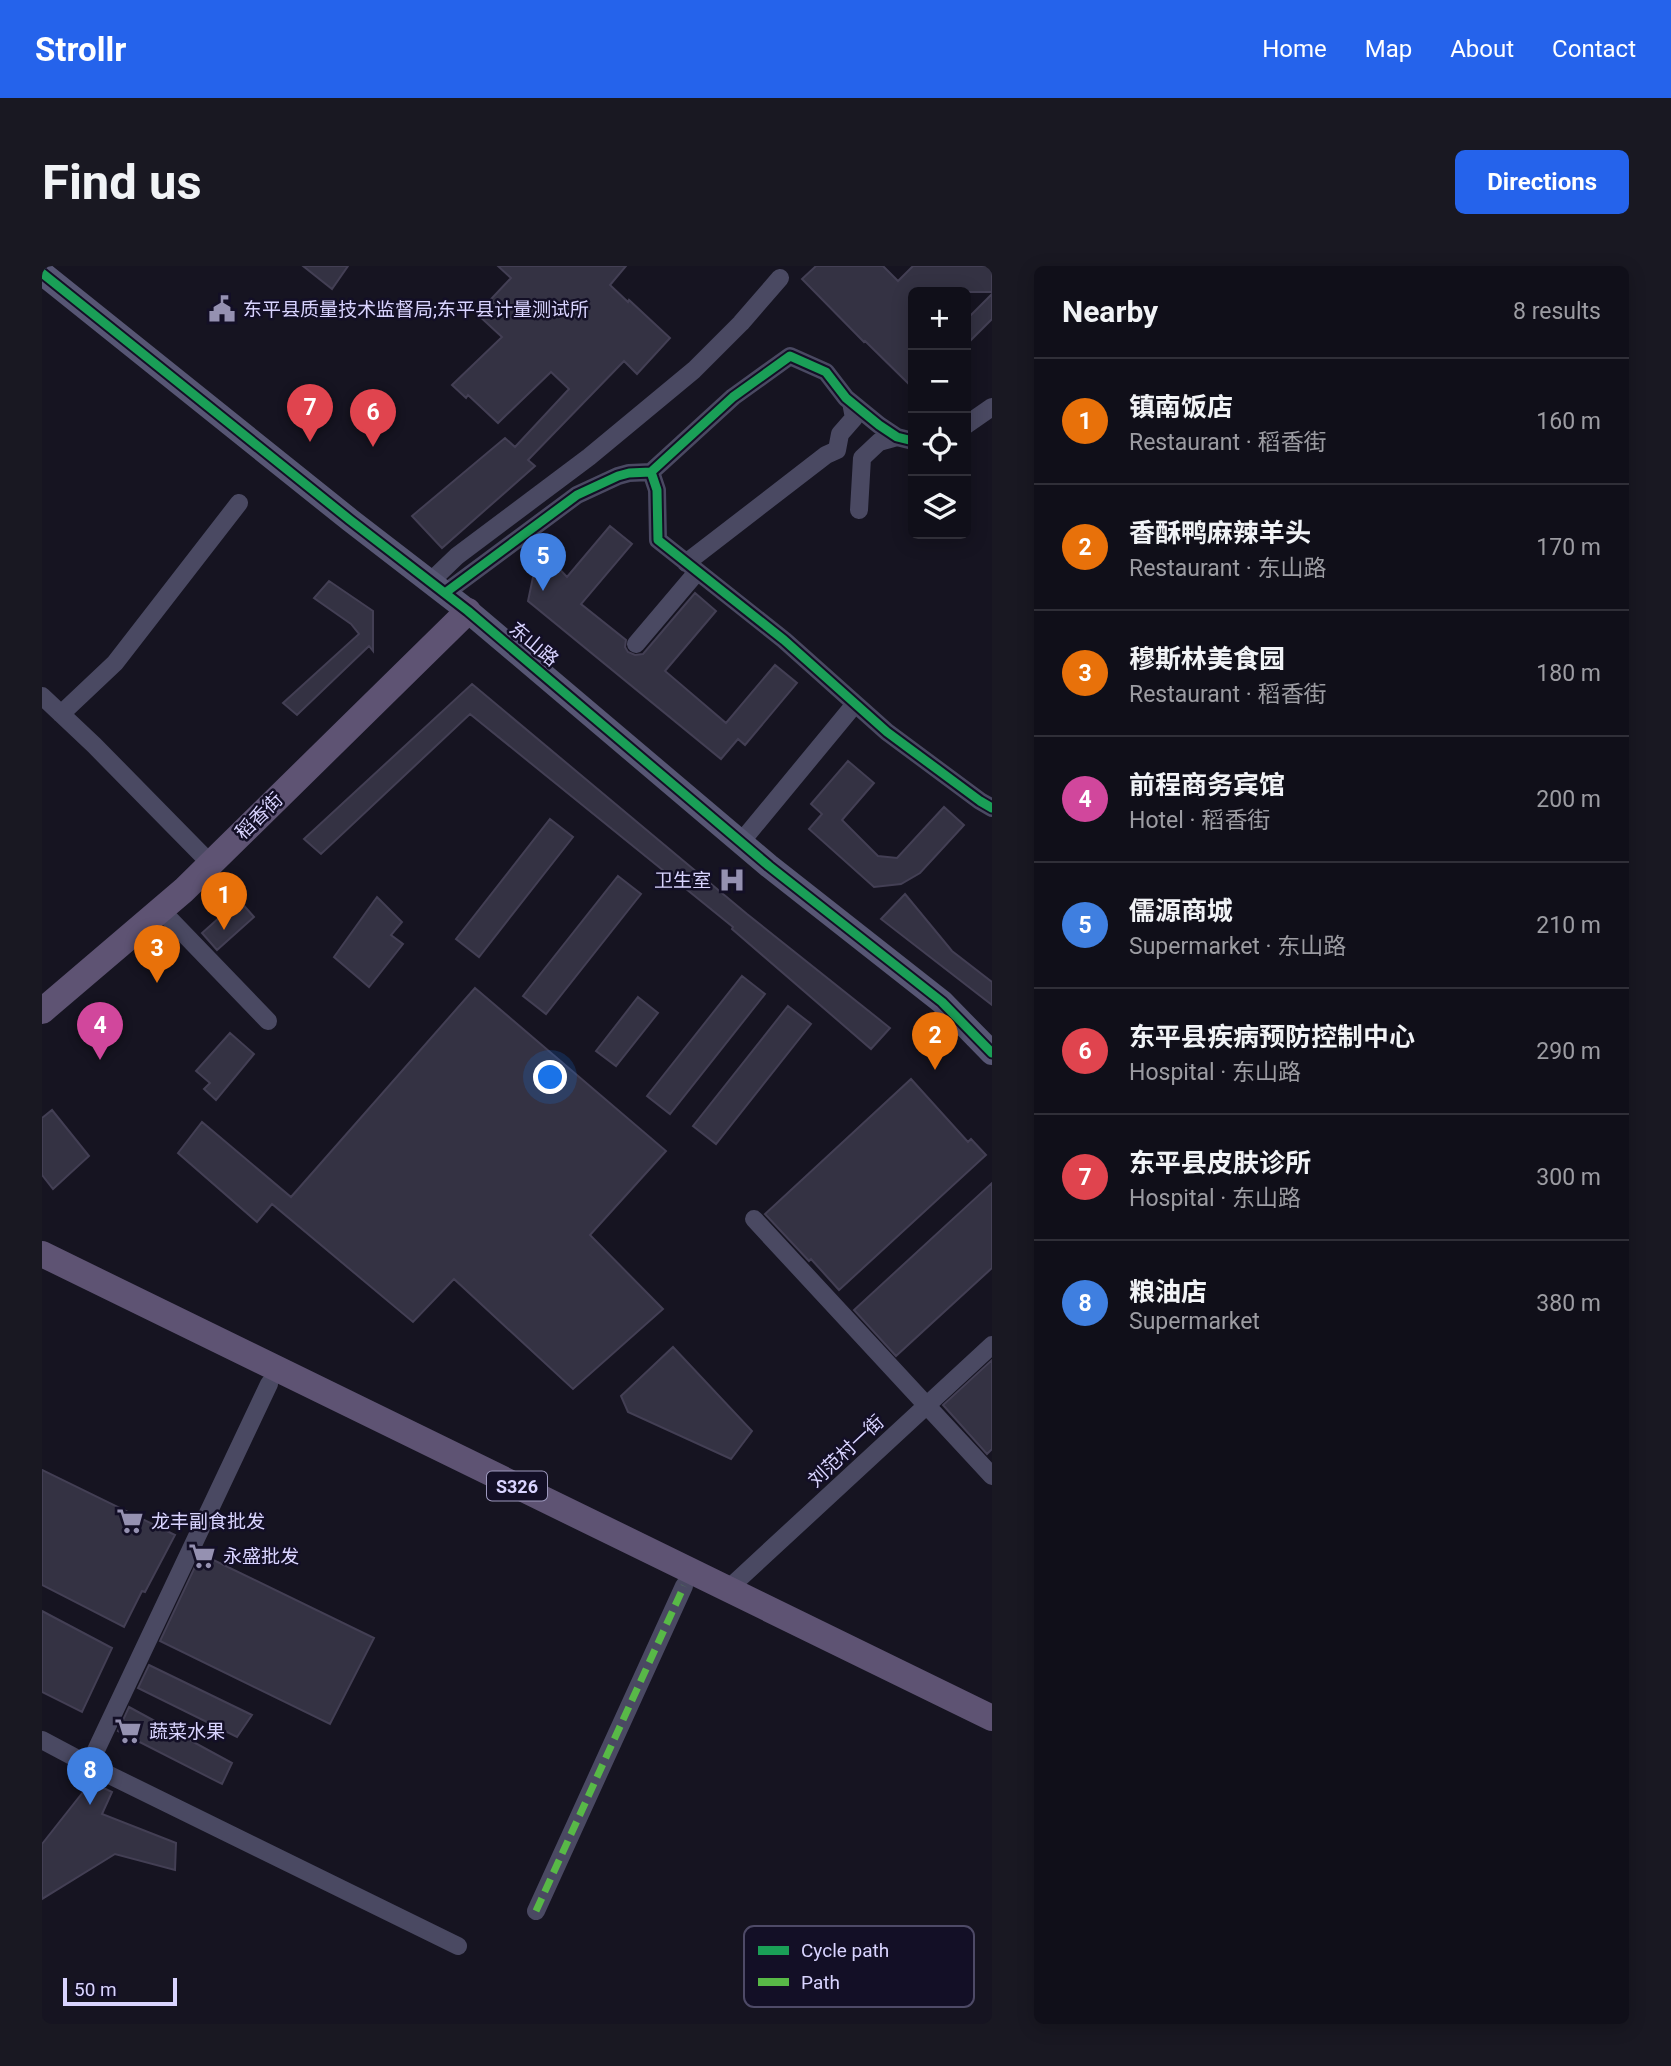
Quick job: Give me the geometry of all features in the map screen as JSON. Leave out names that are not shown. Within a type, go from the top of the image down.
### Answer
[{"type":"main road","name":"稻香街","points":[[42,1011],[211,864],[468,611]]},
{"type":"main road","name":"S326","points":[[42,1254],[992,1718]]},
{"type":"main road","name":"S326","points":[[42,1273],[992,1736]]},
{"type":"street","name":"东山路","points":[[42,273],[468,611],[741,842],[942,1002],[992,1053]]},
{"type":"street","points":[[437,587],[457,556],[589,457],[694,370],[741,323],[780,278]]},
{"type":"street","points":[[437,587],[577,495],[618,476],[650,472],[733,397],[790,356],[826,372],[851,402],[879,425],[905,439]]},
{"type":"street","points":[[636,644],[692,567],[826,455],[837,450],[840,434],[854,418],[851,402]]},
{"type":"street","points":[[971,422],[992,407]]},
{"type":"street","points":[[859,510],[862,458],[879,442],[905,439]]},
{"type":"street","points":[[650,472],[657,490],[657,541],[784,640],[887,732],[992,808]]},
{"type":"street","points":[[61,714],[115,663],[239,503]]},
{"type":"street","points":[[42,696],[211,864]]},
{"type":"street","points":[[741,842],[855,704]]},
{"type":"street","points":[[161,910],[268,1021]]},
{"type":"street","points":[[754,1219],[992,1475]]},
{"type":"street","name":"刘范村一街","points":[[728,1589],[992,1345]]},
{"type":"street","points":[[89,1765],[269,1384]]},
{"type":"street","points":[[536,1911],[684,1586]]},
{"type":"street","points":[[42,1740],[458,1946]]},
{"type":"building","points":[[303,266],[348,266],[332,289]]},
{"type":"building","points":[[498,266],[626,266],[610,285],[670,338],[637,374],[624,361],[528,460],[535,466],[442,548],[412,516],[505,438],[515,447],[569,389],[551,372],[498,423],[468,395],[466,398],[452,385],[502,337],[477,314],[511,278]]},
{"type":"building","points":[[816,266],[883,266],[898,281],[913,266],[992,266],[992,292],[971,292],[971,287],[908,287],[908,383],[802,279]]},
{"type":"building","points":[[992,294],[992,319],[971,340],[971,315]]},
{"type":"building","points":[[610,526],[632,544],[581,604],[626,640],[625,647],[628,652],[643,654],[695,593],[716,611],[665,671],[726,723],[775,665],[797,683],[745,745],[738,739],[721,759],[528,601],[533,577],[553,562],[567,577]]},
{"type":"building","points":[[329,581],[373,611],[373,651],[369,646],[297,715],[283,703],[359,634],[351,624],[314,598]]},
{"type":"building","points":[[472,684],[747,914],[890,1028],[871,1049],[732,929],[733,927],[470,714],[321,854],[304,839]]},
{"type":"building","points":[[848,761],[874,783],[842,820],[878,856],[897,858],[944,807],[964,825],[920,873],[901,884],[874,887],[809,829],[822,814],[811,804]]},
{"type":"building","points":[[550,819],[573,837],[479,957],[456,939]]},
{"type":"building","points":[[618,876],[641,894],[546,1014],[523,996]]},
{"type":"building","points":[[905,894],[952,951],[992,982],[992,1005],[881,919]]},
{"type":"building","points":[[377,897],[402,922],[391,935],[403,944],[369,987],[334,957]]},
{"type":"building","points":[[239,900],[254,917],[217,950],[202,933]]},
{"type":"building","points":[[742,976],[765,994],[670,1114],[647,1096]]},
{"type":"building","points":[[475,988],[666,1151],[590,1235],[663,1309],[573,1389],[454,1279],[413,1322],[272,1204],[257,1222],[178,1153],[202,1122],[291,1197]]},
{"type":"building","points":[[638,997],[658,1013],[616,1066],[596,1051]]},
{"type":"building","points":[[788,1006],[811,1024],[716,1144],[693,1126]]},
{"type":"building","points":[[230,1033],[254,1054],[216,1100],[204,1089],[210,1083],[196,1071]]},
{"type":"building","points":[[911,1079],[968,1142],[971,1139],[986,1155],[839,1290],[765,1214]]},
{"type":"building","points":[[52,1110],[89,1156],[53,1189],[42,1175],[42,1118]]},
{"type":"building","points":[[992,1183],[992,1268],[896,1356],[854,1310]]},
{"type":"building","points":[[673,1347],[752,1431],[731,1459],[628,1412],[621,1396]]},
{"type":"building","points":[[992,1360],[992,1449],[987,1454],[943,1405]]},
{"type":"building","points":[[42,1470],[175,1535],[124,1627],[42,1585]]},
{"type":"building","points":[[201,1554],[374,1638],[330,1724],[160,1641]]},
{"type":"building","points":[[42,1611],[112,1648],[82,1712],[42,1692]]},
{"type":"building","points":[[149,1665],[252,1715],[237,1737],[138,1688]]},
{"type":"building","points":[[129,1707],[232,1763],[222,1784],[118,1731]]},
{"type":"building","points":[[91,1782],[112,1792],[102,1814],[176,1843],[175,1870],[115,1854],[42,1899],[42,1844]]},
{"type":"marked path","points":[[536,1911],[684,1586]]},
{"type":"cycle path","points":[[42,273],[468,611],[769,866],[942,1002],[992,1053]]},
{"type":"cycle path","points":[[445,593],[577,495],[618,476],[651,472],[733,397],[790,356],[826,372],[846,398],[879,425],[897,437],[908,440]]},
{"type":"cycle path","points":[[651,472],[657,490],[658,540],[784,640],[887,732],[992,808]]},
{"type":"place","name":"东平县质量技术监督局;东平县计量测试所","points":[[222,309]]},
{"type":"place","name":"东平县皮肤诊所","points":[[310,442]]},
{"type":"place","name":"东平县疾病预防控制中心","points":[[373,447]]},
{"type":"place","name":"儒源商城","points":[[543,591]]},
{"type":"place","name":"卫生室","points":[[732,880]]},
{"type":"place","name":"镇南饭店","points":[[224,930]]},
{"type":"place","name":"穆斯林美食园","points":[[157,983]]},
{"type":"place","name":"前程商务宾馆","points":[[100,1060]]},
{"type":"place","name":"香酥鸭麻辣羊头","points":[[935,1070]]},
{"type":"place","name":"龙丰副食批发","points":[[130,1521]]},
{"type":"place","name":"永盛批发","points":[[202,1556]]},
{"type":"place","name":"蔬菜水果","points":[[128,1731]]},
{"type":"place","name":"粮油店","points":[[90,1805]]}]
